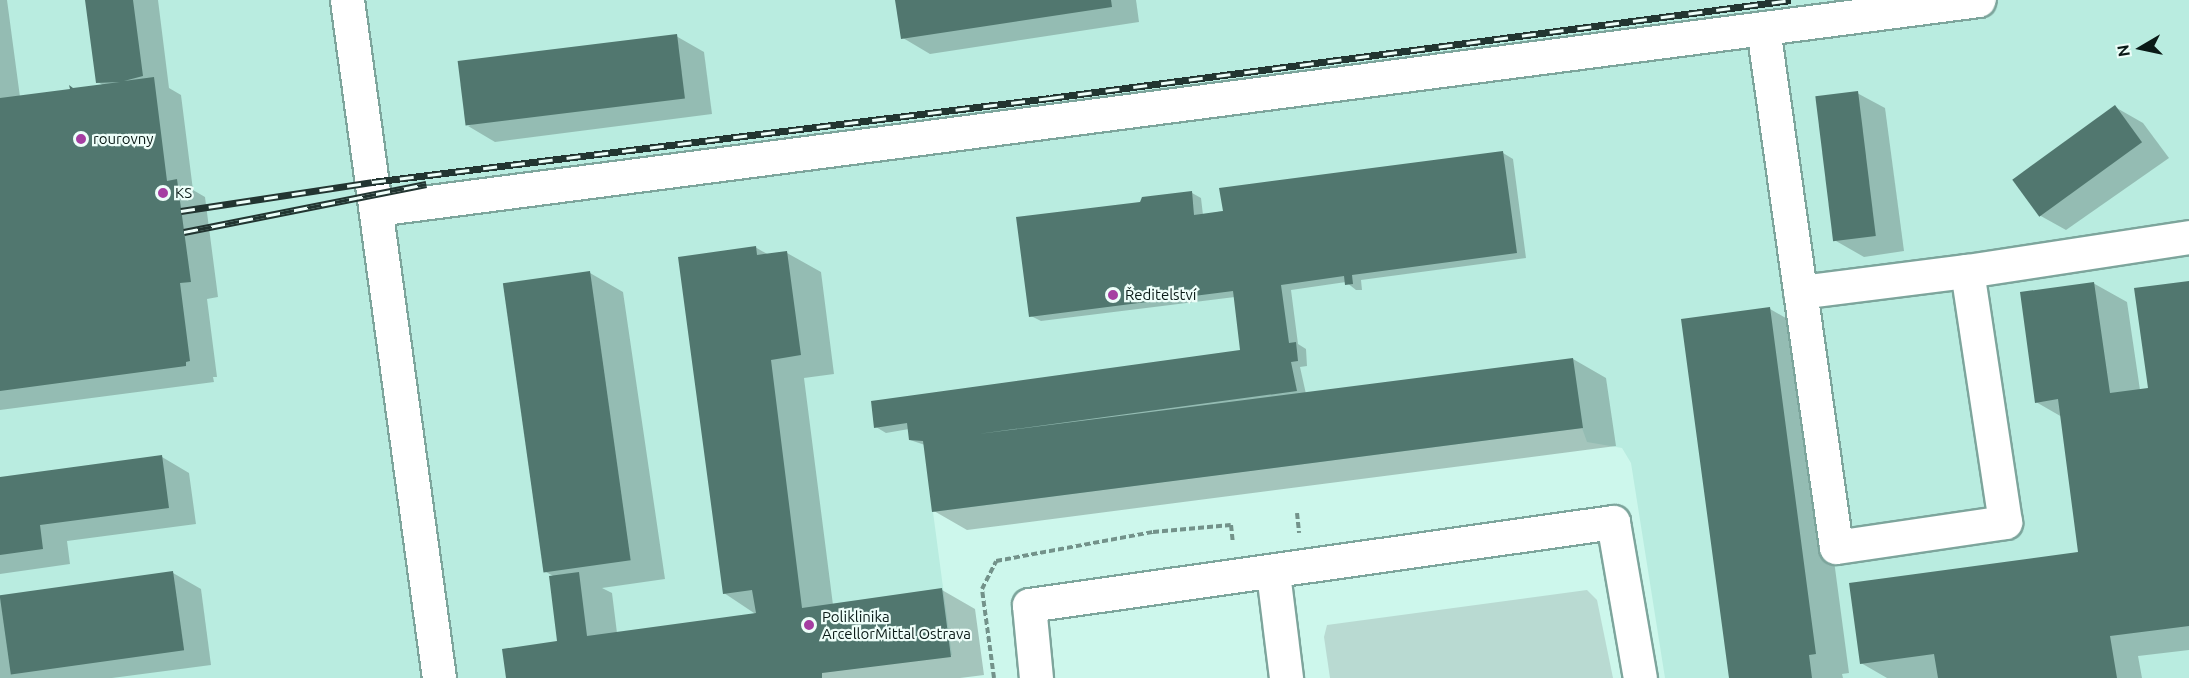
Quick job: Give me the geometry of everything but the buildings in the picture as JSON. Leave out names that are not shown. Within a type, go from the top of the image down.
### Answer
[{"type":"street","points":[[347,0],[439,678]]},
{"type":"street","points":[[376,209],[1978,0]]},
{"type":"street","points":[[1763,28],[1836,547],[2005,522],[1967,271]]},
{"type":"street","points":[[1800,292],[1967,271],[2189,237]]},
{"type":"street","points":[[1036,678],[1029,605],[1273,573],[1613,522],[1640,678]]},
{"type":"street","points":[[1273,573],[1286,678]]},
{"type":"shaded area","points":[[0,0],[2189,0],[2189,678],[1665,678],[1631,463],[1622,448],[1587,442],[1582,428],[933,512],[952,655],[822,673],[822,678],[0,678]]},
{"type":"shaded area","points":[[1587,590],[1597,600],[1613,678],[1330,678],[1324,637],[1327,625]]},
{"type":"railway","points":[[181,211],[372,182],[1050,98],[1791,0]]},
{"type":"railway","points":[[184,232],[426,184]]},
{"type":"place","name":"rourovny","points":[[81,139]]},
{"type":"place","name":"KS","points":[[163,193]]},
{"type":"place","name":"Ředitelství","points":[[1113,295]]},
{"type":"place","name":"Poliklinika ArcellorMittal Ostrava","points":[[809,625]]}]
